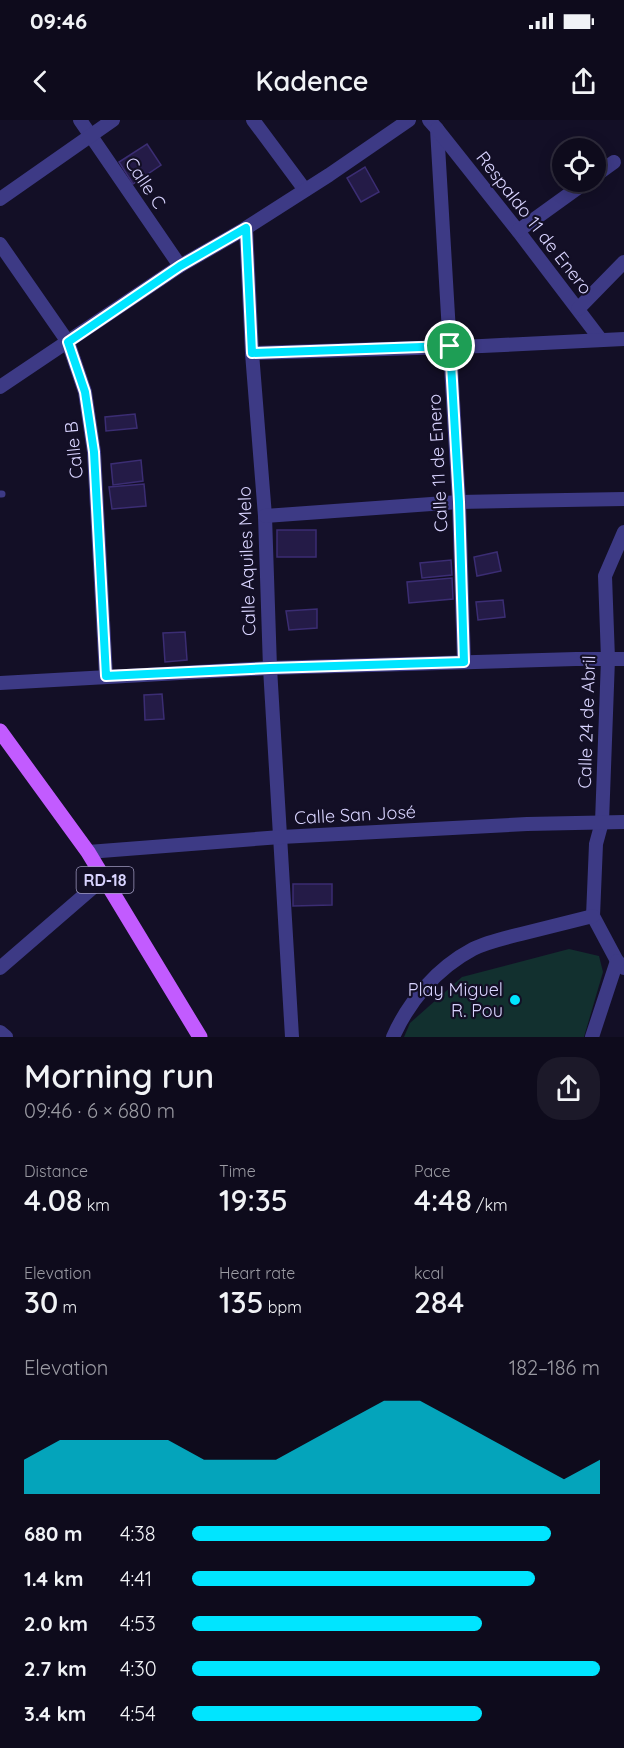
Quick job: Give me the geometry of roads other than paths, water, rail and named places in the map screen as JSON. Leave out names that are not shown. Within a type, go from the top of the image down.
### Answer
[{"type":"main road","name":"RD-18","points":[[0,731],[88,852],[200,1037]]},
{"type":"street","name":"Calle C","points":[[80,120],[180,266]]},
{"type":"street","points":[[0,200],[113,120]]},
{"type":"street","points":[[253,120],[305,190]]},
{"type":"street","points":[[0,387],[180,266],[246,228],[409,120]]},
{"type":"street","name":"Respaldo 11 de Enero","points":[[433,125],[602,340]]},
{"type":"street","name":"Calle 11 de Enero","points":[[433,125],[450,346],[459,502],[464,662]]},
{"type":"street","points":[[606,168],[614,162]]},
{"type":"street","points":[[518,231],[572,192]]},
{"type":"street","name":"Calle Aquiles Melo","points":[[246,228],[252,353],[265,516],[270,668],[292,1037]]},
{"type":"street","name":"Calle B","points":[[0,244],[68,342],[85,392],[94,452],[106,676]]},
{"type":"street","points":[[578,309],[624,262]]},
{"type":"street","points":[[252,353],[624,339]]},
{"type":"street","points":[[265,516],[459,502],[624,499]]},
{"type":"street","name":"Calle 24 de Abril","points":[[593,916],[596,844],[602,822],[608,659],[604,576],[624,532]]},
{"type":"street","points":[[0,683],[270,668],[624,659]]},
{"type":"street","name":"Calle San José","points":[[88,852],[281,837],[527,824],[624,822]]},
{"type":"street","points":[[0,968],[104,878]]},
{"type":"street","points":[[393,1037],[400,1021],[415,999],[450,965],[472,950],[490,942],[593,916],[620,964],[592,1037]]},
{"type":"street","points":[[0,1032],[6,1037]]},
{"type":"place","name":"Play Miguel R. Pou","points":[[515,1000]]}]
